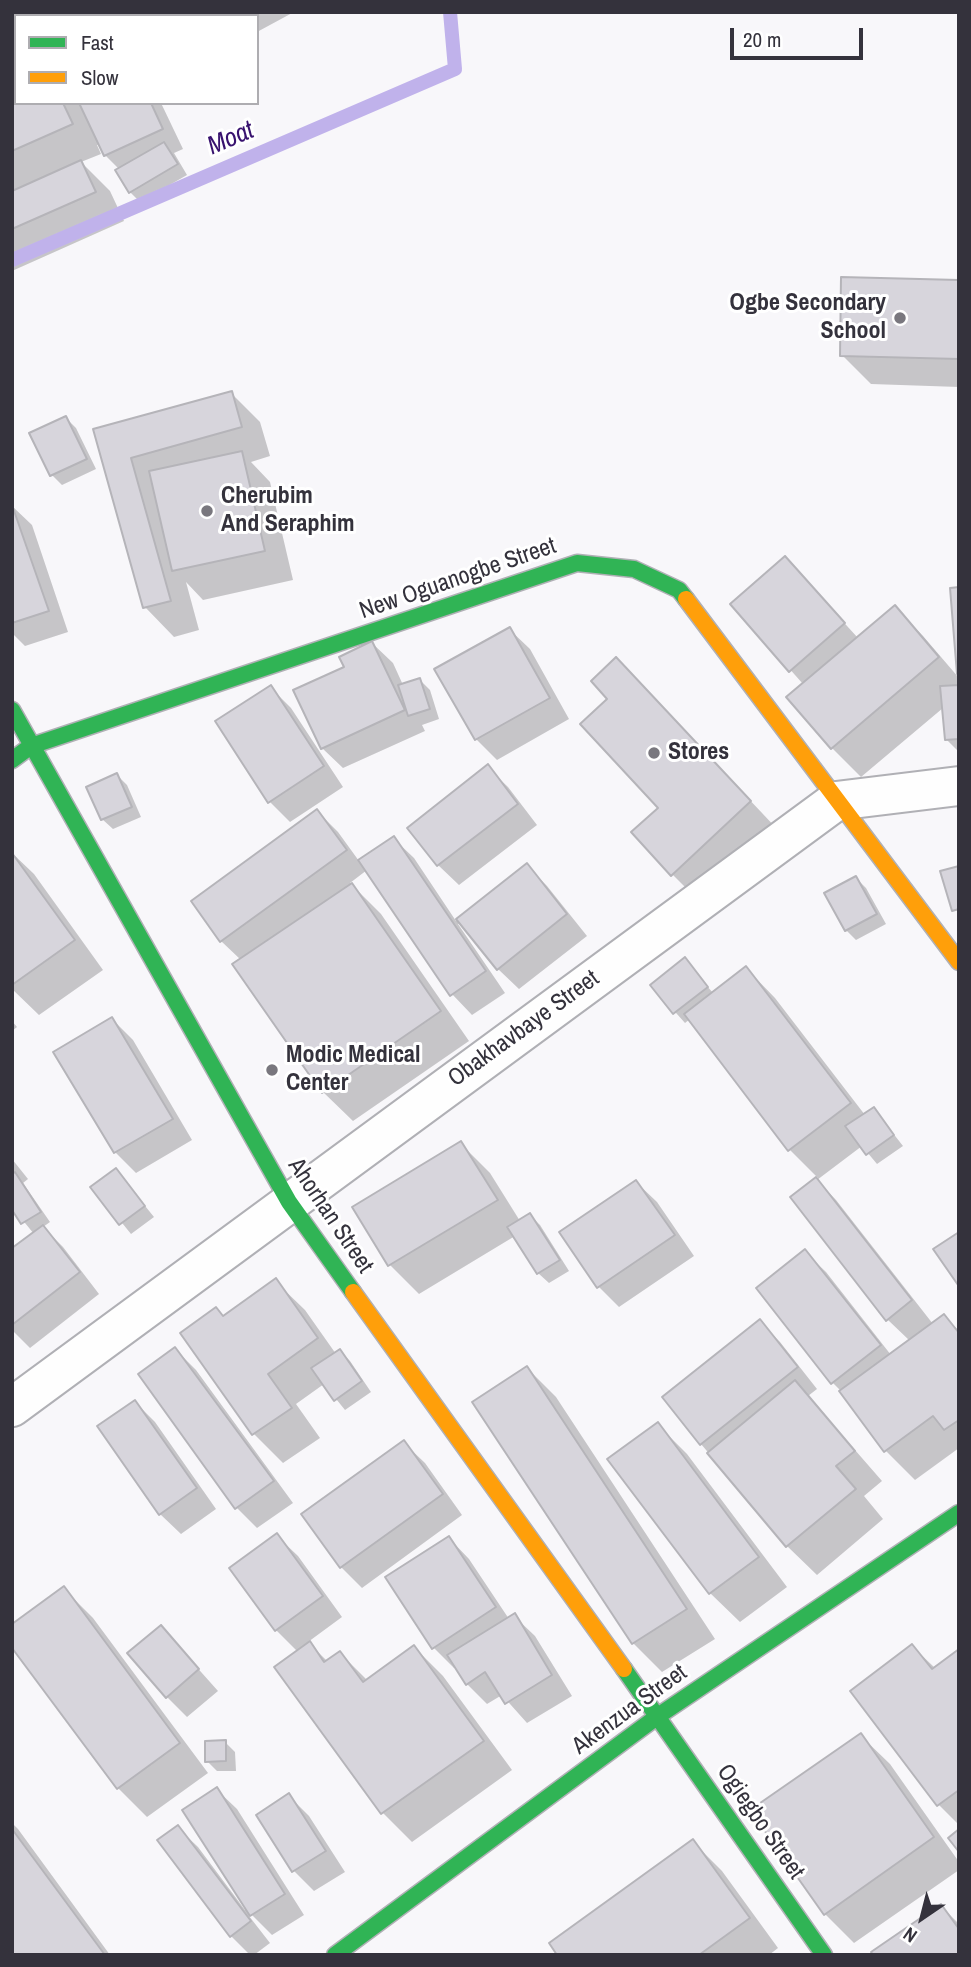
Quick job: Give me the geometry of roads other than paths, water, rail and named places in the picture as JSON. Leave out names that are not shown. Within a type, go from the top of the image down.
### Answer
[{"type":"street","name":"New Oguanogbe Street","points":[[12,760],[31,746],[577,563],[634,569],[680,590],[959,962]]},
{"type":"street","name":"Ahorhan Street","points":[[12,710],[289,1202],[658,1716]]},
{"type":"street","name":"Obakhavbaye Street","points":[[12,1407],[836,801],[959,786]]},
{"type":"street","name":"Akenzua Street","points":[[335,1955],[658,1716],[959,1513]]},
{"type":"street","name":"Ogiegbo Street","points":[[658,1716],[824,1955]]},
{"type":"waterway","name":"Moat","points":[[12,260],[455,69],[450,12]]},
{"type":"place","name":"Ogbe Secondary School","points":[[900,318]]},
{"type":"place","name":"Cherubim And Seraphim","points":[[207,511]]},
{"type":"place","name":"Stores","points":[[654,753]]},
{"type":"place","name":"Modic Medical Center","points":[[272,1070]]}]
